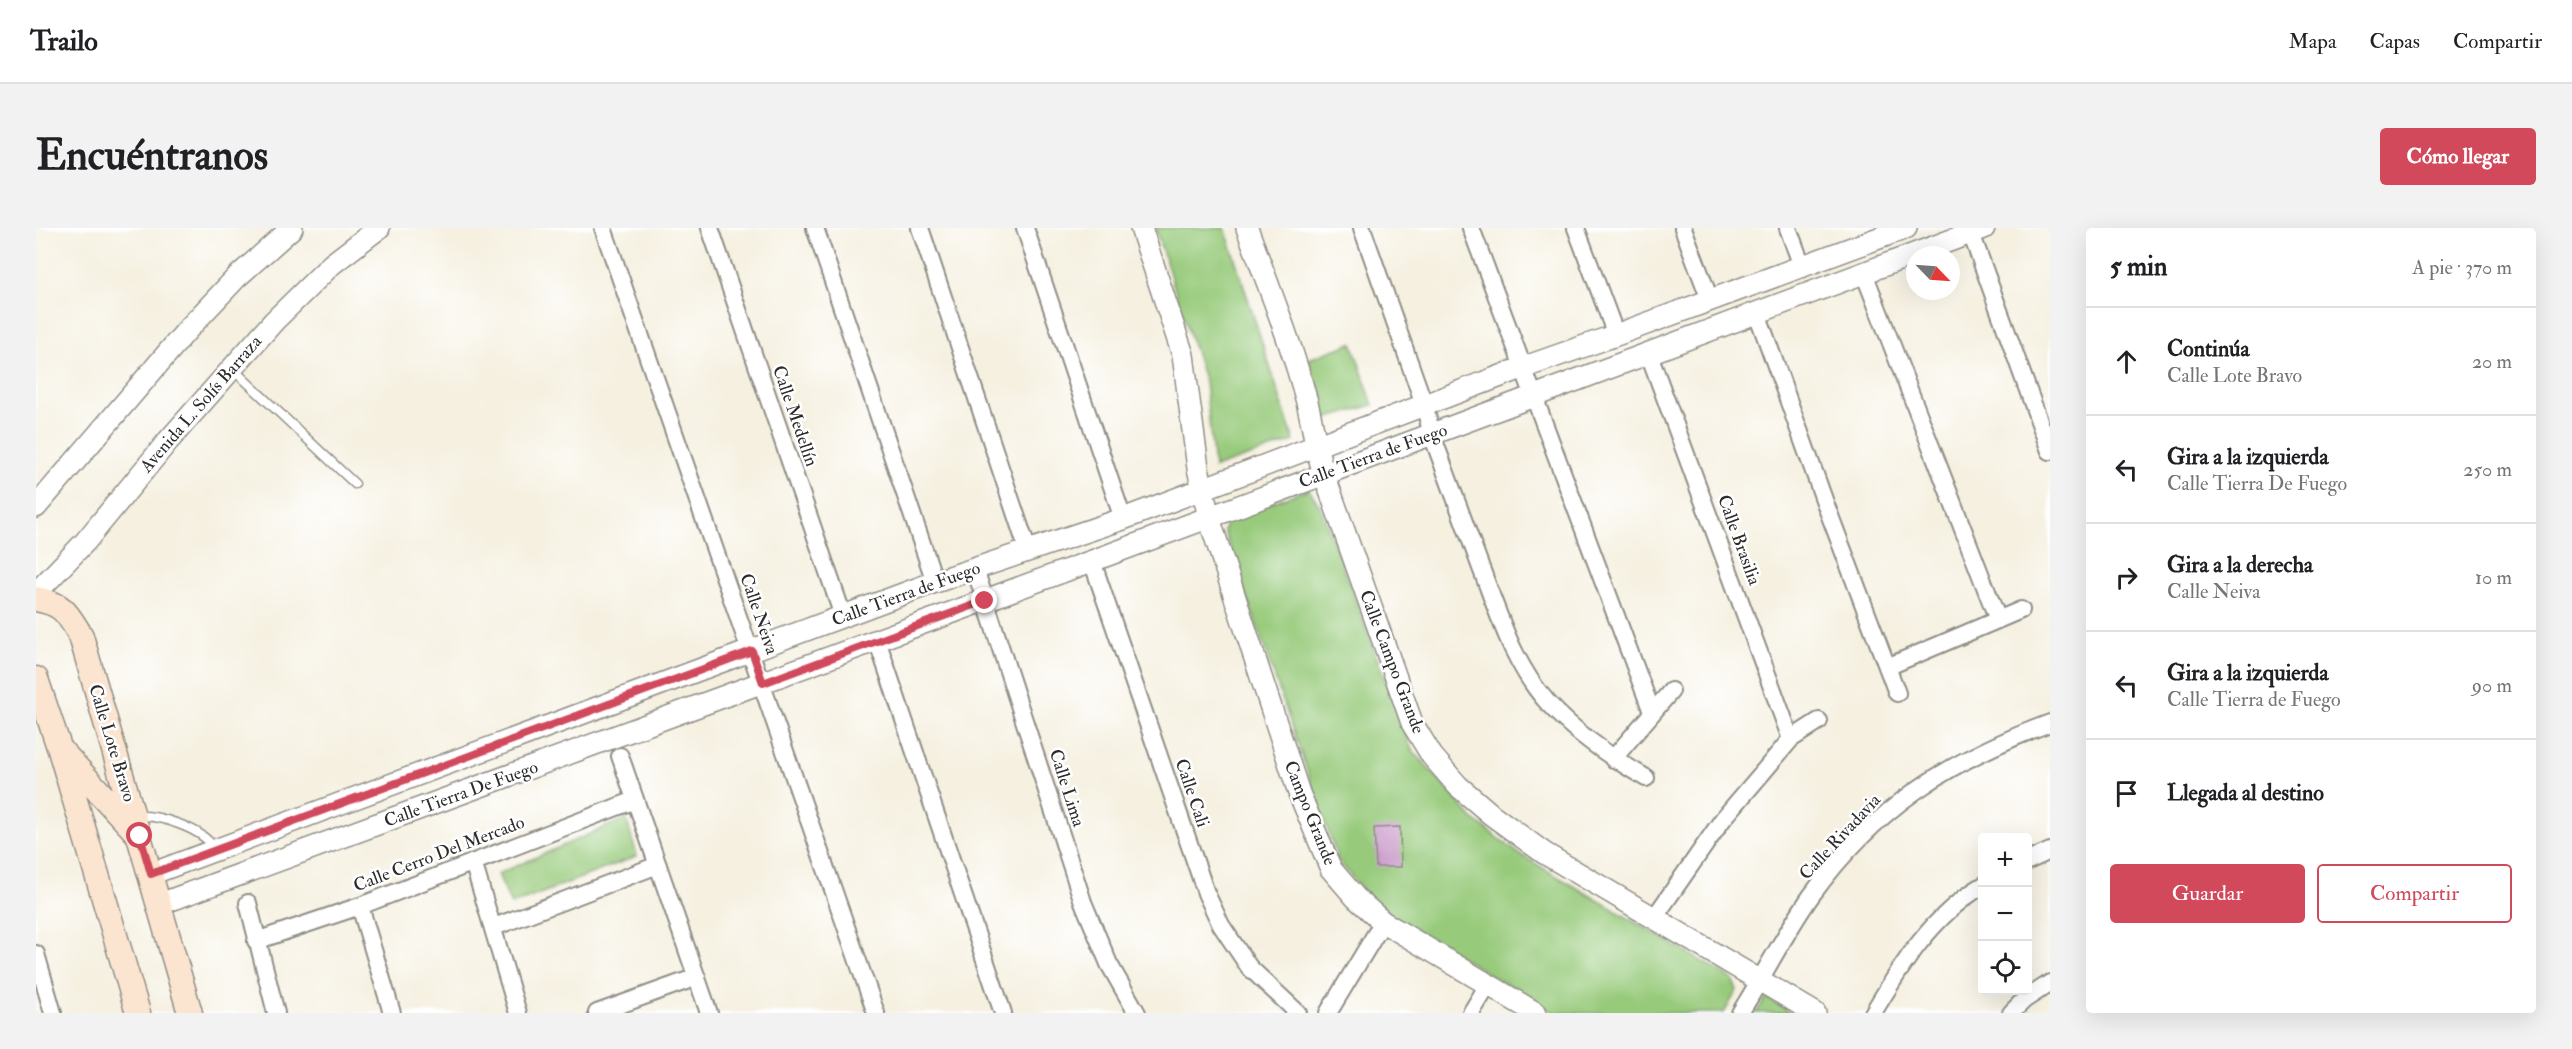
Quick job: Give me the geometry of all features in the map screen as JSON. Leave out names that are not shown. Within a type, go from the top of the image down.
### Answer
[{"type":"main road","name":"Calle Lote Bravo","points":[[36,599],[64,608],[81,636],[190,1013]]},
{"type":"main road","points":[[36,679],[43,716],[60,750],[138,1013]]},
{"type":"main road","points":[[60,750],[137,826]]},
{"type":"street","points":[[36,507],[188,329],[236,278],[292,228]]},
{"type":"street","name":"Avenida L. Solís Barraza","points":[[36,593],[85,542],[168,441],[274,321],[332,264],[379,228]]},
{"type":"street","name":"Calle Neiva","points":[[603,228],[876,1013]]},
{"type":"street","name":"Calle Medellín","points":[[710,228],[843,616]]},
{"type":"street","points":[[815,228],[935,582]]},
{"type":"street","points":[[920,228],[1028,551]]},
{"type":"street","points":[[1025,228],[1123,519]]},
{"type":"street","points":[[1141,228],[1181,348],[1202,489],[1209,518]]},
{"type":"street","name":"Calle Campo Grande","points":[[1247,228],[1288,339],[1308,404],[1315,445],[1324,474],[1396,683],[1412,723],[1432,756],[1458,786],[1492,815],[1544,853],[1815,1013]]},
{"type":"street","points":[[1362,228],[1424,404],[1432,435],[1506,636],[1547,702],[1580,734],[1613,759],[1646,778]]},
{"type":"street","points":[[1471,228],[1652,712]]},
{"type":"street","points":[[1576,228],[1616,335]]},
{"type":"street","points":[[1683,228],[1710,300]]},
{"type":"street","points":[[1788,228],[1802,266]]},
{"type":"street","points":[[1899,229],[1906,257]]},
{"type":"street","name":"Calle Tierra de Fuego","points":[[752,651],[935,582],[1123,519],[1424,404],[1899,229]]},
{"type":"street","points":[[1977,230],[2050,451]]},
{"type":"street","name":"Calle Tierra de Fuego","points":[[1935,246],[1977,230]]},
{"type":"street","name":"Calle Tierra de Fuego","points":[[763,683],[1906,257]]},
{"type":"street","points":[[1864,273],[1998,620]]},
{"type":"street","points":[[1757,313],[1897,693]]},
{"type":"street","name":"Calle Brasilia","points":[[1649,354],[1791,739]]},
{"type":"street","name":"Campo Grande","points":[[1209,518],[1315,835],[1331,869],[1356,898],[1383,922],[1536,1013]]},
{"type":"street","name":"Calle Cali","points":[[1092,561],[1206,893],[1221,926],[1249,967],[1298,1013]]},
{"type":"street","name":"Calle Lima","points":[[975,569],[1083,902],[1109,964],[1137,1013]]},
{"type":"street","points":[[1887,667],[2021,610]]},
{"type":"street","points":[[877,640],[1003,1013]]},
{"type":"street","name":"Calle Tierra De Fuego","points":[[151,874],[752,651]]},
{"type":"street","name":"Calle Tierra De Fuego","points":[[160,904],[763,683]]},
{"type":"street","points":[[1613,759],[1671,691]]},
{"type":"street","points":[[1654,918],[1723,819],[1791,739],[1818,721]]},
{"type":"street","name":"Calle Rivadavia","points":[[1740,1013],[1811,897],[1849,850],[1882,817],[1917,788],[1947,770],[2002,741],[2050,723]]},
{"type":"street","points":[[620,756],[709,1013]]},
{"type":"street","name":"Calle Cerro Del Mercado","points":[[256,941],[360,906],[635,800]]},
{"type":"street","points":[[2032,859],[2050,851]]},
{"type":"street","points":[[473,862],[518,1013]]},
{"type":"street","points":[[494,927],[658,865]]},
{"type":"street","points":[[1873,1013],[1899,969],[1933,926],[1982,887]]},
{"type":"street","points":[[248,903],[276,1013]]},
{"type":"street","points":[[360,906],[392,1013]]},
{"type":"street","points":[[1328,1013],[1383,922]]},
{"type":"street","points":[[36,954],[52,1013]]},
{"type":"street","points":[[597,1013],[696,977]]},
{"type":"street","points":[[2011,1013],[2024,1000],[2050,983]]},
{"type":"street","points":[[1471,1013],[1488,985]]},
{"type":"lane","points":[[232,368],[355,484]]},
{"type":"lane","points":[[137,826],[147,815],[172,822],[207,839],[215,850]]},
{"type":"green space","points":[[1155,228],[1225,228],[1294,441],[1214,468],[1205,382]]},
{"type":"green space","points":[[1352,343],[1373,405],[1322,420],[1309,359]]},
{"type":"green space","points":[[1309,489],[1320,506],[1411,748],[1473,819],[1521,855],[1732,979],[1737,990],[1724,1013],[1555,1013],[1391,916],[1367,896],[1338,860],[1224,531],[1231,517]]},
{"type":"green space","points":[[626,818],[637,856],[511,905],[498,874]]},
{"type":"green space","points":[[1766,998],[1792,1013],[1756,1013]]},
{"type":"building","points":[[1400,827],[1401,867],[1376,867],[1374,828]]},
{"type":"route","points":[[140,836],[151,874],[752,651],[763,683],[985,601]]}]
